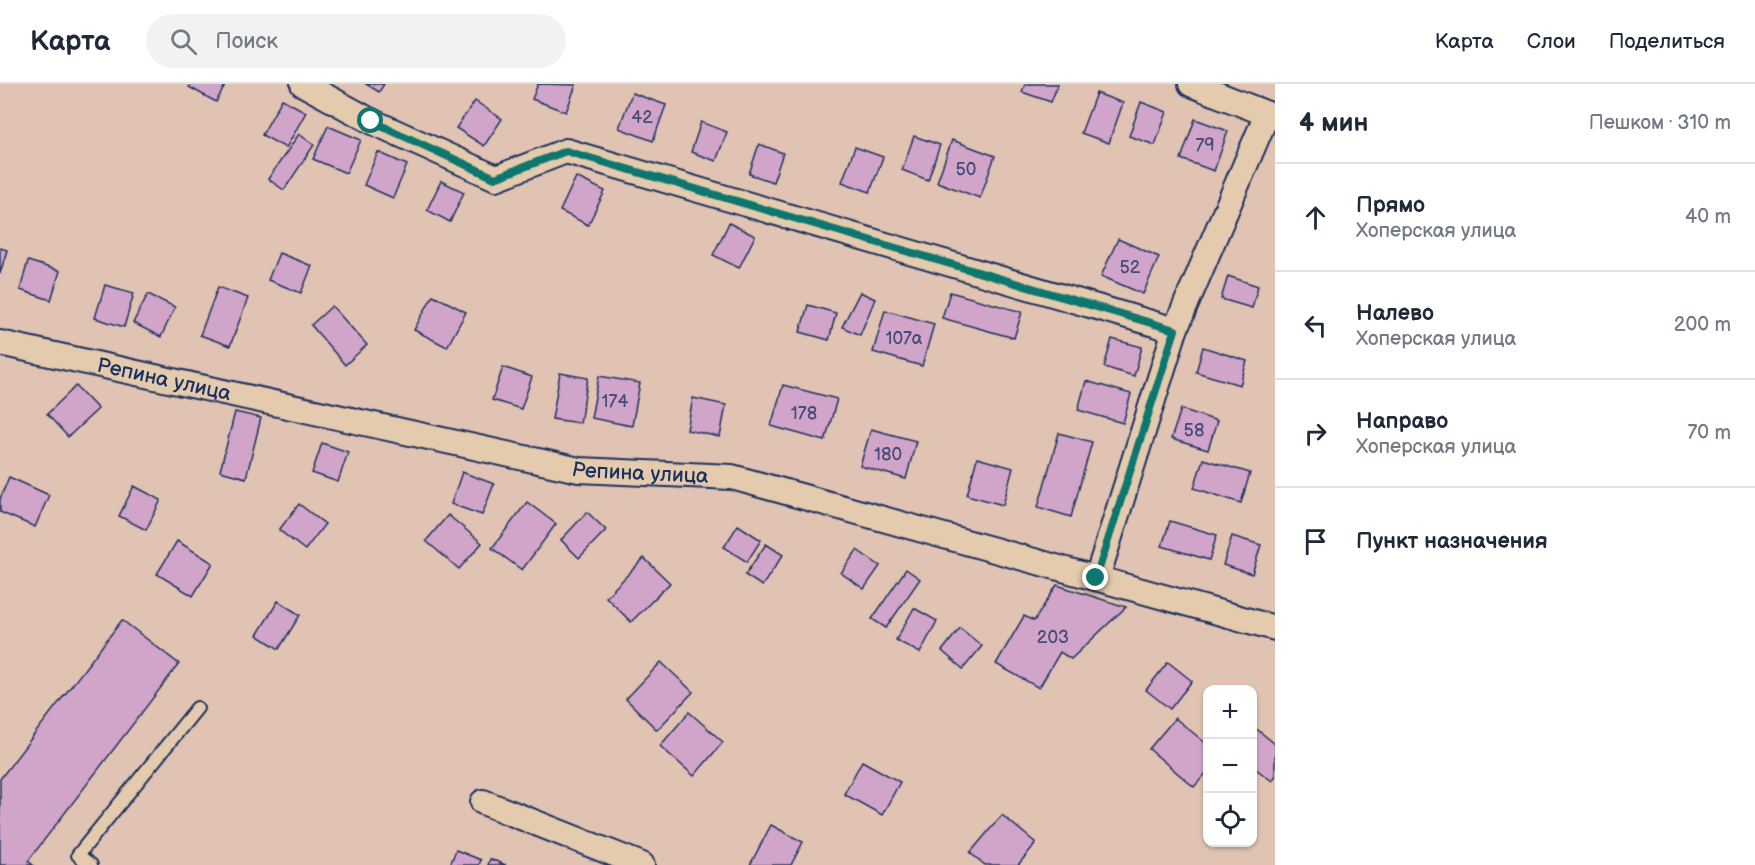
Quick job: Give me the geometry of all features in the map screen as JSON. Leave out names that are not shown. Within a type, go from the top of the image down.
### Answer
[{"type":"street","points":[[303,84],[371,121],[495,178],[566,151],[1175,330]]},
{"type":"street","points":[[1096,578],[1175,330],[1271,116],[1191,84]]},
{"type":"street","name":"Репина улица","points":[[0,343],[579,470],[732,477],[1275,628]]},
{"type":"street","points":[[483,802],[642,865]]},
{"type":"lane","points":[[91,865],[78,855],[197,708]]},
{"type":"building","points":[[191,84],[226,84],[216,102],[189,87]]},
{"type":"building","points":[[366,84],[384,84],[379,92]]},
{"type":"building","points":[[538,84],[576,85],[566,112],[532,99]]},
{"type":"building","points":[[1025,84],[1058,84],[1051,102],[1022,92]]},
{"type":"building","points":[[632,93],[666,105],[653,141],[619,128]]},
{"type":"building","points":[[1096,93],[1123,103],[1109,143],[1081,133]]},
{"type":"building","points":[[282,99],[306,112],[286,148],[262,135]]},
{"type":"building","points":[[475,101],[502,119],[484,146],[456,128]]},
{"type":"building","points":[[1141,102],[1167,112],[1155,145],[1129,136]]},
{"type":"building","points":[[1195,119],[1228,131],[1214,171],[1181,159]]},
{"type":"building","points":[[701,122],[727,132],[716,161],[691,152]]},
{"type":"building","points":[[328,126],[361,140],[346,173],[313,159]]},
{"type":"building","points":[[299,134],[314,145],[284,190],[268,179]]},
{"type":"building","points":[[914,136],[940,145],[928,180],[902,170]]},
{"type":"building","points":[[952,140],[995,156],[980,198],[937,182]]},
{"type":"building","points":[[759,144],[783,153],[773,182],[749,174]]},
{"type":"building","points":[[855,147],[883,157],[870,192],[842,182]]},
{"type":"building","points":[[378,152],[407,165],[393,198],[364,185]]},
{"type":"building","points":[[576,177],[605,191],[588,225],[560,211]]},
{"type":"building","points":[[441,181],[464,192],[450,222],[427,210]]},
{"type":"building","points":[[729,223],[755,236],[739,268],[713,255]]},
{"type":"building","points":[[1118,239],[1159,257],[1143,294],[1101,276]]},
{"type":"building","points":[[0,248],[7,250],[0,274]]},
{"type":"building","points":[[279,253],[312,266],[301,293],[268,280]]},
{"type":"building","points":[[28,261],[60,271],[51,300],[20,290]]},
{"type":"building","points":[[1228,276],[1258,286],[1252,308],[1221,299]]},
{"type":"building","points":[[105,285],[134,293],[124,327],[95,318]]},
{"type":"building","points":[[218,287],[248,298],[230,346],[200,335]]},
{"type":"building","points":[[860,292],[875,299],[860,335],[842,327]]},
{"type":"building","points":[[950,292],[1022,312],[1014,338],[942,318]]},
{"type":"building","points":[[148,294],[175,307],[161,337],[133,323]]},
{"type":"building","points":[[433,295],[466,312],[447,347],[414,330]]},
{"type":"building","points":[[808,305],[836,313],[829,340],[800,332]]},
{"type":"building","points":[[332,306],[367,345],[345,365],[311,325]]},
{"type":"building","points":[[885,310],[934,324],[922,366],[873,352]]},
{"type":"building","points":[[1112,339],[1142,347],[1134,376],[1104,367]]},
{"type":"building","points":[[1203,347],[1247,361],[1240,385],[1196,372]]},
{"type":"building","points":[[503,367],[532,377],[521,409],[492,400]]},
{"type":"building","points":[[560,373],[588,378],[580,423],[552,419]]},
{"type":"building","points":[[599,376],[640,383],[632,426],[591,418]]},
{"type":"building","points":[[1086,381],[1131,394],[1123,423],[1078,410]]},
{"type":"building","points":[[783,385],[837,399],[825,441],[771,426]]},
{"type":"building","points":[[76,386],[98,409],[68,437],[47,414]]},
{"type":"building","points":[[693,398],[726,405],[720,437],[687,430]]},
{"type":"building","points":[[1181,409],[1217,421],[1208,450],[1171,439]]},
{"type":"building","points":[[235,412],[261,418],[246,478],[220,471]]},
{"type":"building","points":[[871,429],[916,441],[906,479],[860,466]]},
{"type":"building","points":[[1059,433],[1092,442],[1071,517],[1038,507]]},
{"type":"building","points":[[322,443],[348,452],[338,482],[312,473]]},
{"type":"building","points":[[977,458],[1013,468],[1003,505],[967,495]]},
{"type":"building","points":[[1203,459],[1250,473],[1241,503],[1194,488]]},
{"type":"building","points":[[462,472],[494,484],[482,515],[451,504]]},
{"type":"building","points":[[9,477],[49,495],[35,527],[0,512],[0,499]]},
{"type":"building","points":[[134,486],[161,500],[146,530],[119,516]]},
{"type":"building","points":[[527,502],[556,524],[522,570],[492,548]]},
{"type":"building","points":[[299,504],[325,524],[305,550],[279,530]]},
{"type":"building","points":[[587,512],[606,530],[579,558],[561,540]]},
{"type":"building","points":[[448,515],[482,543],[459,569],[426,541]]},
{"type":"building","points":[[1170,521],[1217,535],[1209,560],[1162,546]]},
{"type":"building","points":[[738,525],[761,540],[747,562],[724,547]]},
{"type":"building","points":[[1232,536],[1261,545],[1252,574],[1223,565]]},
{"type":"building","points":[[177,541],[213,563],[193,596],[157,574]]},
{"type":"building","points":[[766,544],[783,555],[762,586],[745,575]]},
{"type":"building","points":[[857,550],[880,566],[864,589],[841,573]]},
{"type":"building","points":[[644,558],[670,583],[631,622],[606,597]]},
{"type":"building","points":[[906,569],[920,579],[886,628],[872,619]]},
{"type":"building","points":[[1057,585],[1126,607],[1071,659],[1060,652],[1039,688],[996,664],[1024,616],[1034,621]]},
{"type":"building","points":[[278,601],[300,615],[279,649],[257,635]]},
{"type":"building","points":[[914,608],[937,621],[920,653],[896,640]]},
{"type":"building","points":[[122,620],[179,664],[28,861],[33,865],[0,865],[0,779]]},
{"type":"building","points":[[960,628],[982,646],[963,669],[942,651]]},
{"type":"building","points":[[661,662],[693,692],[657,730],[626,699]]},
{"type":"building","points":[[1168,662],[1192,681],[1170,709],[1146,690]]},
{"type":"building","points":[[689,712],[723,742],[694,776],[660,746]]},
{"type":"building","points":[[1175,718],[1203,741],[1203,777],[1194,787],[1149,749]]},
{"type":"building","points":[[1257,729],[1275,744],[1275,777],[1272,781],[1257,770]]},
{"type":"building","points":[[862,761],[900,782],[882,815],[844,794]]},
{"type":"building","points":[[1002,815],[1036,843],[1018,865],[985,865],[970,853]]},
{"type":"building","points":[[771,825],[803,842],[791,865],[750,865]]},
{"type":"building","points":[[456,850],[481,860],[479,865],[450,865]]},
{"type":"building","points":[[490,859],[506,865],[488,865]]},
{"type":"route","points":[[371,121],[495,178],[566,151],[1175,330],[1096,578]]}]
